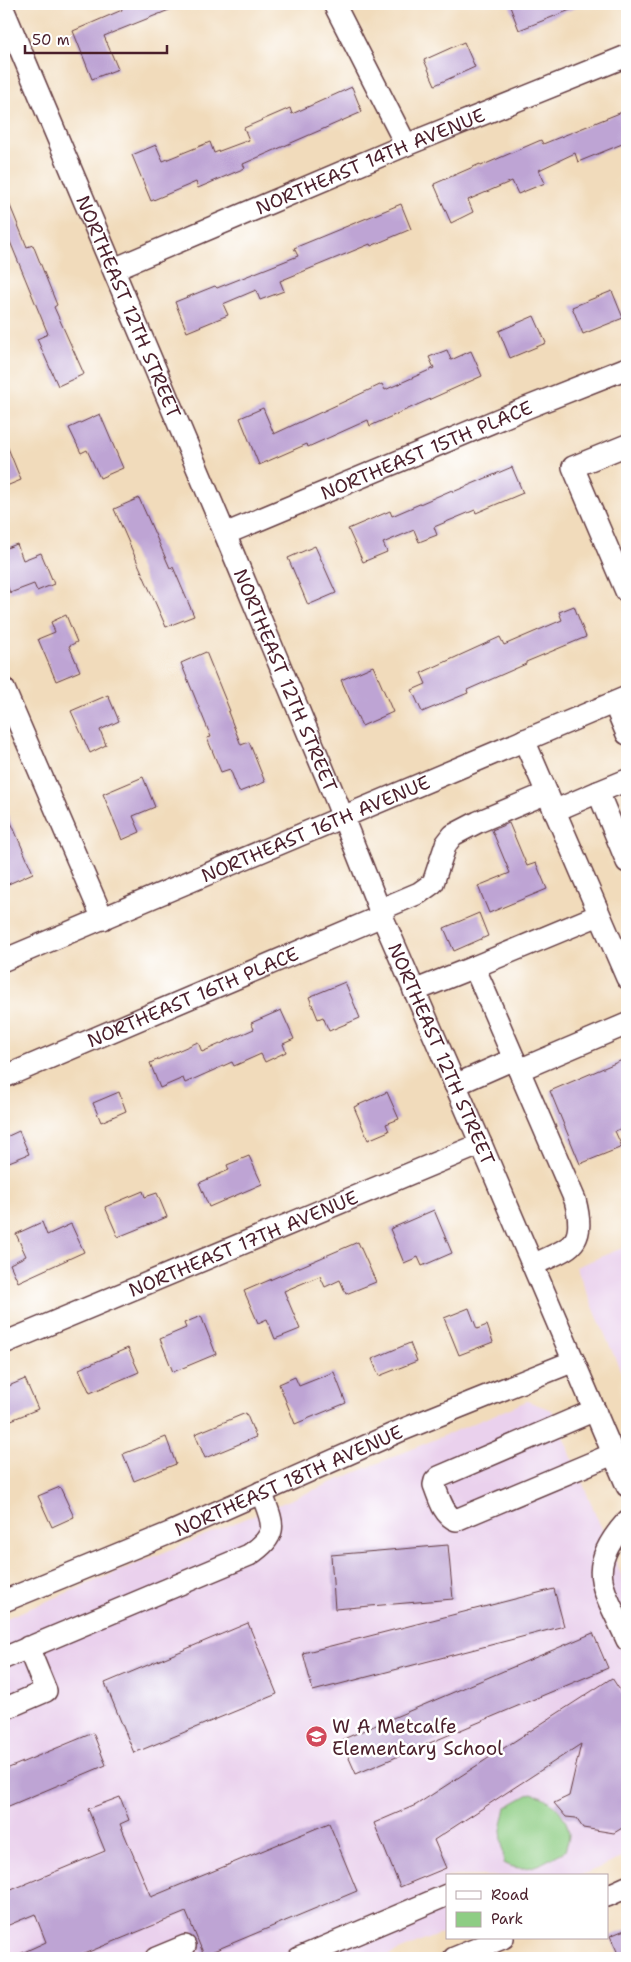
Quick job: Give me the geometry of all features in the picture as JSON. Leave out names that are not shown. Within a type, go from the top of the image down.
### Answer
[{"type":"street","points":[[334,4],[406,145]]},
{"type":"street","name":"NORTHEAST 12TH STREET","points":[[4,11],[114,268],[343,817],[380,913],[627,1486]]},
{"type":"street","name":"NORTHEAST 14TH AVENUE","points":[[114,268],[406,145],[627,56]]},
{"type":"street","name":"NORTHEAST 15TH PLACE","points":[[225,534],[627,368]]},
{"type":"street","points":[[627,445],[573,467],[627,591]]},
{"type":"street","points":[[4,689],[103,919]]},
{"type":"street","points":[[621,700],[627,734]]},
{"type":"street","name":"NORTHEAST 16TH AVENUE","points":[[4,960],[621,700]]},
{"type":"street","points":[[524,740],[627,978]]},
{"type":"street","name":"NORTHEAST 16TH PLACE","points":[[4,1077],[380,913],[419,893],[433,883],[446,844],[453,835],[478,822],[550,802],[598,792],[627,780]]},
{"type":"street","points":[[598,792],[627,862]]},
{"type":"street","points":[[414,991],[599,915]]},
{"type":"street","points":[[474,967],[575,1200],[580,1221],[576,1239],[569,1247],[533,1266]]},
{"type":"street","points":[[455,1085],[627,1024]]},
{"type":"street","name":"NORTHEAST 17TH AVENUE","points":[[4,1343],[481,1144]]},
{"type":"street","name":"NORTHEAST 18TH AVENUE","points":[[4,1601],[172,1532],[402,1430],[574,1361]]},
{"type":"street","points":[[595,1410],[439,1477],[434,1485],[445,1511],[450,1518],[456,1520],[614,1454]]},
{"type":"street","points":[[4,1658],[249,1555],[264,1545],[271,1532],[273,1523],[261,1492]]},
{"type":"street","points":[[627,1521],[612,1538],[606,1549],[601,1562],[600,1575],[627,1640]]},
{"type":"street","points":[[4,1709],[46,1691],[28,1648]]},
{"type":"street","points":[[608,1896],[627,1888]]},
{"type":"street","points":[[299,1958],[446,1895]]},
{"type":"street","points":[[454,1958],[498,1940]]},
{"type":"street","points":[[156,1958],[185,1946]]},
{"type":"shaded area","points":[[627,1246],[627,1386],[576,1267]]},
{"type":"shaded area","name":"W A Metcalfe Elementary School","points":[[527,1401],[552,1410],[627,1589],[627,1856],[584,1874],[446,1874],[446,1931],[382,1958],[4,1958],[4,1619]]},
{"type":"green space","points":[[531,1793],[545,1798],[562,1814],[568,1828],[568,1841],[565,1851],[543,1863],[528,1868],[512,1867],[504,1863],[501,1830],[506,1807]]},
{"type":"building","points":[[120,4],[184,4],[104,36],[118,69],[92,79],[73,31],[122,10]]},
{"type":"building","points":[[509,4],[583,4],[583,5],[519,30]]},
{"type":"building","points":[[464,42],[475,67],[435,85],[424,60]]},
{"type":"building","points":[[352,87],[362,112],[243,164],[245,168],[198,188],[196,182],[151,201],[132,155],[156,145],[163,161],[210,142],[214,153],[249,140],[244,128],[290,108],[292,114]]},
{"type":"building","points":[[627,110],[627,142],[578,162],[575,153],[539,170],[545,183],[518,194],[512,181],[468,200],[473,212],[451,223],[434,184],[541,140],[543,144]]},
{"type":"building","points":[[4,191],[27,247],[33,245],[57,305],[54,307],[84,374],[58,386],[37,339],[48,334],[4,227]]},
{"type":"building","points":[[401,204],[411,229],[280,281],[284,291],[260,300],[256,290],[223,304],[228,315],[187,332],[175,302],[215,286],[217,288],[298,256],[294,248]]},
{"type":"building","points":[[612,291],[623,318],[583,334],[572,307]]},
{"type":"building","points":[[534,316],[546,343],[510,358],[499,331]]},
{"type":"building","points":[[447,350],[451,360],[471,351],[482,376],[370,426],[368,420],[308,447],[307,444],[259,465],[240,418],[263,408],[274,434],[382,384],[385,390],[434,368],[429,357]]},
{"type":"building","points":[[100,414],[123,468],[100,478],[87,450],[81,453],[69,428]]},
{"type":"building","points":[[4,438],[21,480],[4,487]]},
{"type":"building","points":[[512,467],[523,493],[476,513],[475,510],[434,527],[437,535],[419,542],[414,530],[383,543],[387,552],[363,562],[348,529],[390,511],[392,516]]},
{"type":"building","points":[[139,498],[170,568],[173,567],[194,616],[166,627],[114,509]]},
{"type":"building","points":[[17,544],[23,560],[41,553],[54,584],[37,591],[34,584],[10,593],[4,577],[4,549]]},
{"type":"building","points":[[315,546],[336,593],[308,605],[288,558]]},
{"type":"building","points":[[574,606],[586,637],[526,662],[526,664],[467,690],[468,693],[422,712],[412,690],[426,684],[421,673],[500,637],[504,645],[562,620],[559,612]]},
{"type":"building","points":[[66,615],[77,642],[69,646],[80,671],[56,681],[38,639],[55,632],[51,622]]},
{"type":"building","points":[[206,652],[230,711],[228,712],[241,745],[249,742],[265,782],[239,792],[230,769],[221,772],[207,738],[211,737],[181,663]]},
{"type":"building","points":[[373,666],[393,712],[362,726],[341,680]]},
{"type":"building","points":[[108,695],[119,721],[100,730],[106,745],[90,753],[71,711]]},
{"type":"building","points":[[143,777],[155,807],[133,816],[140,832],[122,840],[103,794]]},
{"type":"building","points":[[4,806],[33,873],[4,886]]},
{"type":"building","points":[[509,823],[527,866],[536,863],[547,889],[489,913],[478,886],[510,873],[492,830]]},
{"type":"building","points":[[479,913],[488,936],[454,951],[444,928]]},
{"type":"building","points":[[345,982],[360,1018],[329,1031],[323,1017],[318,1019],[309,997]]},
{"type":"building","points":[[281,1010],[294,1039],[283,1044],[286,1052],[265,1062],[261,1054],[234,1066],[232,1062],[185,1083],[183,1078],[160,1088],[150,1063],[198,1042],[202,1052],[254,1029],[251,1023]]},
{"type":"building","points":[[627,1058],[627,1126],[615,1131],[622,1147],[580,1164],[550,1091]]},
{"type":"building","points":[[119,1092],[126,1111],[101,1122],[93,1103]]},
{"type":"building","points":[[387,1092],[399,1119],[386,1124],[389,1131],[368,1140],[354,1107]]},
{"type":"building","points":[[19,1131],[29,1154],[4,1164],[4,1138]]},
{"type":"building","points":[[249,1156],[262,1184],[209,1207],[199,1183],[229,1170],[227,1165]]},
{"type":"building","points":[[143,1191],[145,1197],[157,1193],[167,1217],[118,1237],[105,1207]]},
{"type":"building","points":[[434,1210],[452,1253],[422,1266],[418,1257],[404,1263],[390,1229]]},
{"type":"building","points":[[42,1222],[47,1235],[71,1224],[84,1252],[18,1282],[10,1264],[26,1256],[16,1234]]},
{"type":"building","points":[[358,1242],[376,1282],[346,1294],[340,1280],[325,1287],[320,1276],[284,1291],[300,1329],[275,1339],[267,1319],[258,1323],[244,1291]]},
{"type":"building","points":[[469,1308],[477,1329],[487,1325],[493,1342],[459,1355],[444,1318]]},
{"type":"building","points":[[201,1316],[216,1354],[173,1372],[160,1339],[186,1328],[184,1323]]},
{"type":"building","points":[[410,1343],[417,1361],[379,1376],[372,1359]]},
{"type":"building","points":[[128,1348],[139,1372],[90,1393],[79,1369]]},
{"type":"building","points":[[334,1372],[346,1403],[295,1424],[279,1384],[295,1377],[299,1386]]},
{"type":"building","points":[[25,1379],[38,1409],[4,1423],[4,1388]]},
{"type":"building","points":[[246,1413],[256,1437],[205,1458],[195,1434]]},
{"type":"building","points":[[166,1437],[176,1464],[134,1481],[123,1454]]},
{"type":"building","points":[[60,1487],[74,1517],[52,1527],[38,1496]]},
{"type":"building","points":[[448,1545],[453,1599],[335,1609],[331,1555]]},
{"type":"building","points":[[554,1589],[564,1626],[313,1691],[303,1653]]},
{"type":"building","points":[[248,1623],[277,1694],[134,1753],[105,1683]]},
{"type":"building","points":[[593,1633],[608,1668],[356,1774],[341,1740]]},
{"type":"building","points":[[612,1678],[627,1701],[627,1825],[614,1833],[583,1828],[576,1818],[566,1817],[554,1803],[569,1796],[581,1744],[434,1840],[446,1868],[400,1887],[374,1823],[416,1805]]},
{"type":"building","points":[[93,1733],[106,1765],[4,1808],[4,1770]]},
{"type":"building","points":[[120,1797],[129,1820],[120,1824],[151,1897],[329,1823],[357,1891],[204,1955],[186,1912],[74,1958],[11,1958],[46,1942],[35,1914],[4,1927],[4,1893],[105,1851],[88,1809]]},
{"type":"building","points":[[627,1929],[627,1958],[620,1958],[610,1936]]},
{"type":"place","name":"W A Metcalfe Elementary School","points":[[316,1737]]}]
